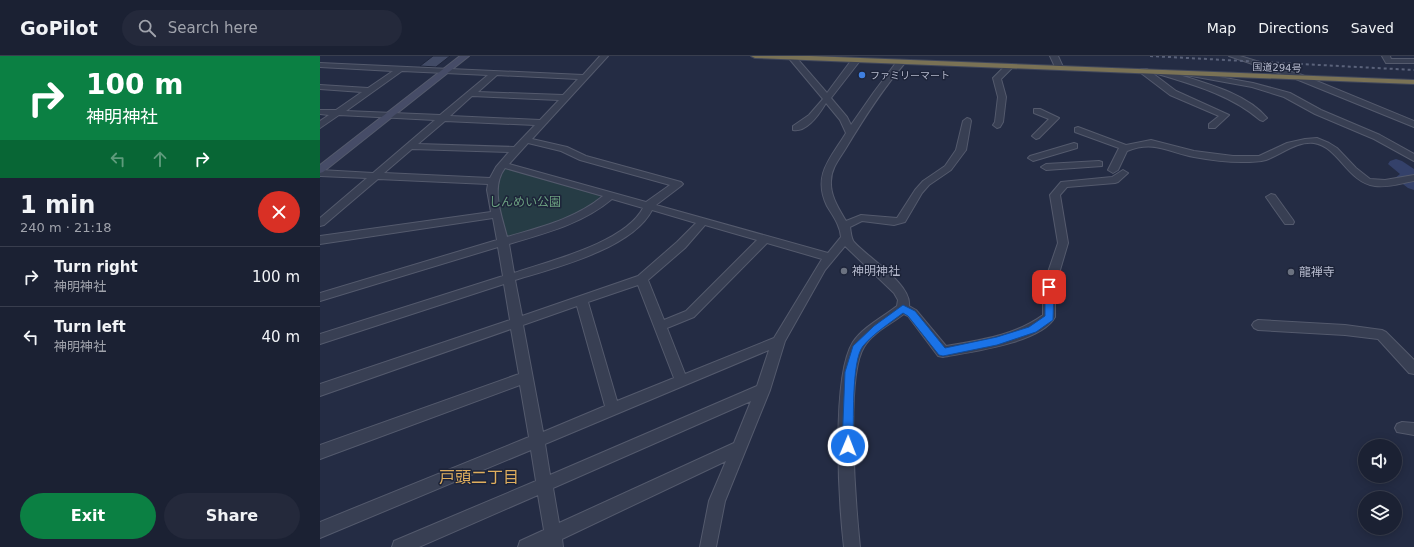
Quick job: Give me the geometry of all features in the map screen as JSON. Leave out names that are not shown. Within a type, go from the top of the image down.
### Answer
[{"type":"highway","name":"国道294号","points":[[755,56],[1414,82]]},
{"type":"street","points":[[320,172],[465,56]]},
{"type":"street","points":[[554,541],[503,243],[492,190],[493,181],[503,165],[604,56]]},
{"type":"street","points":[[1054,56],[1059,68]]},
{"type":"street","points":[[1233,56],[1299,77],[1414,124]]},
{"type":"street","points":[[1386,56],[1389,61],[1414,61]]},
{"type":"street","points":[[792,57],[825,99],[844,119],[850,132]]},
{"type":"street","points":[[796,128],[812,117],[856,60]]},
{"type":"street","points":[[852,547],[847,494],[850,372],[858,346],[903,308],[905,302],[903,295],[858,253],[845,232],[830,200],[826,188],[826,179],[828,172],[850,132],[871,100],[901,62]]},
{"type":"street","points":[[320,65],[585,77]]},
{"type":"street","points":[[996,125],[999,122],[1002,97],[997,83],[997,78],[1010,66]]},
{"type":"street","points":[[320,125],[400,69]]},
{"type":"street","points":[[1144,71],[1174,93],[1225,115],[1212,126]]},
{"type":"street","points":[[1161,72],[1221,92],[1248,105],[1263,118]]},
{"type":"street","points":[[320,223],[495,73]]},
{"type":"street","points":[[1190,73],[1253,85],[1287,95],[1318,112],[1377,137],[1414,158]]},
{"type":"street","points":[[320,87],[369,90]]},
{"type":"street","points":[[471,94],[565,98]]},
{"type":"street","points":[[1036,136],[1055,118],[1037,111]]},
{"type":"street","points":[[320,112],[543,123]]},
{"type":"street","points":[[1405,121],[1414,113]]},
{"type":"street","points":[[708,547],[717,501],[763,390],[779,341],[820,268],[845,232],[861,218],[894,222],[901,220],[918,192],[926,183],[948,168],[961,150],[967,122]]},
{"type":"street","points":[[1078,130],[1126,148]]},
{"type":"street","points":[[320,339],[591,252],[632,228],[644,215],[649,205],[678,184],[583,158],[564,149],[527,140]]},
{"type":"street","points":[[903,308],[912,313],[943,352],[997,341],[1040,326],[1049,317],[1049,287],[1063,243],[1055,195],[1064,184],[1115,180],[1118,172],[1120,153],[1126,148],[1154,141],[1193,154],[1211,157],[1258,159],[1266,157],[1282,148],[1313,140],[1322,142],[1334,150],[1358,175],[1369,181],[1381,183],[1414,178]]},
{"type":"street","points":[[411,146],[518,150]]},
{"type":"street","points":[[1033,158],[1074,146]]},
{"type":"street","points":[[1046,167],[1099,164]]},
{"type":"street","points":[[503,165],[649,205],[764,240],[829,257]]},
{"type":"street","points":[[320,172],[493,181]]},
{"type":"street","points":[[320,297],[569,222],[594,209],[611,195]]},
{"type":"street","points":[[1271,197],[1289,222]]},
{"type":"street","points":[[320,240],[497,214]]},
{"type":"street","points":[[320,390],[642,279],[681,245],[703,221]]},
{"type":"street","points":[[661,326],[690,314],[764,240]]},
{"type":"street","points":[[642,279],[682,382]]},
{"type":"street","points":[[581,300],[613,410]]},
{"type":"street","points":[[1258,325],[1345,330],[1382,335],[1414,369]]},
{"type":"street","points":[[320,530],[779,341]]},
{"type":"street","points":[[320,452],[526,377]]},
{"type":"street","points":[[400,547],[763,390]]},
{"type":"street","points":[[526,547],[554,541],[738,448]]},
{"type":"green space","name":"しんめい公園","points":[[503,165],[603,193],[588,210],[503,243],[493,181]]},
{"type":"building","points":[[433,56],[450,56],[436,67],[420,66]]},
{"type":"waterway","points":[[1396,164],[1413,176],[1403,178],[1414,185]]},
{"type":"railway","points":[[1150,56],[1414,70]]},
{"type":"place","name":"ファミリーマート","points":[[862,75]]},
{"type":"place","name":"神明神社","points":[[844,271]]},
{"type":"place","name":"龍禅寺","points":[[1291,272]]},
{"type":"district","name":"戸頭二丁目","points":[[479,477]]},
{"type":"route","points":[[848,446],[850,372],[858,346],[877,328],[903,308],[912,313],[943,352],[997,341],[1033,330],[1040,326],[1049,317],[1049,287]]}]
